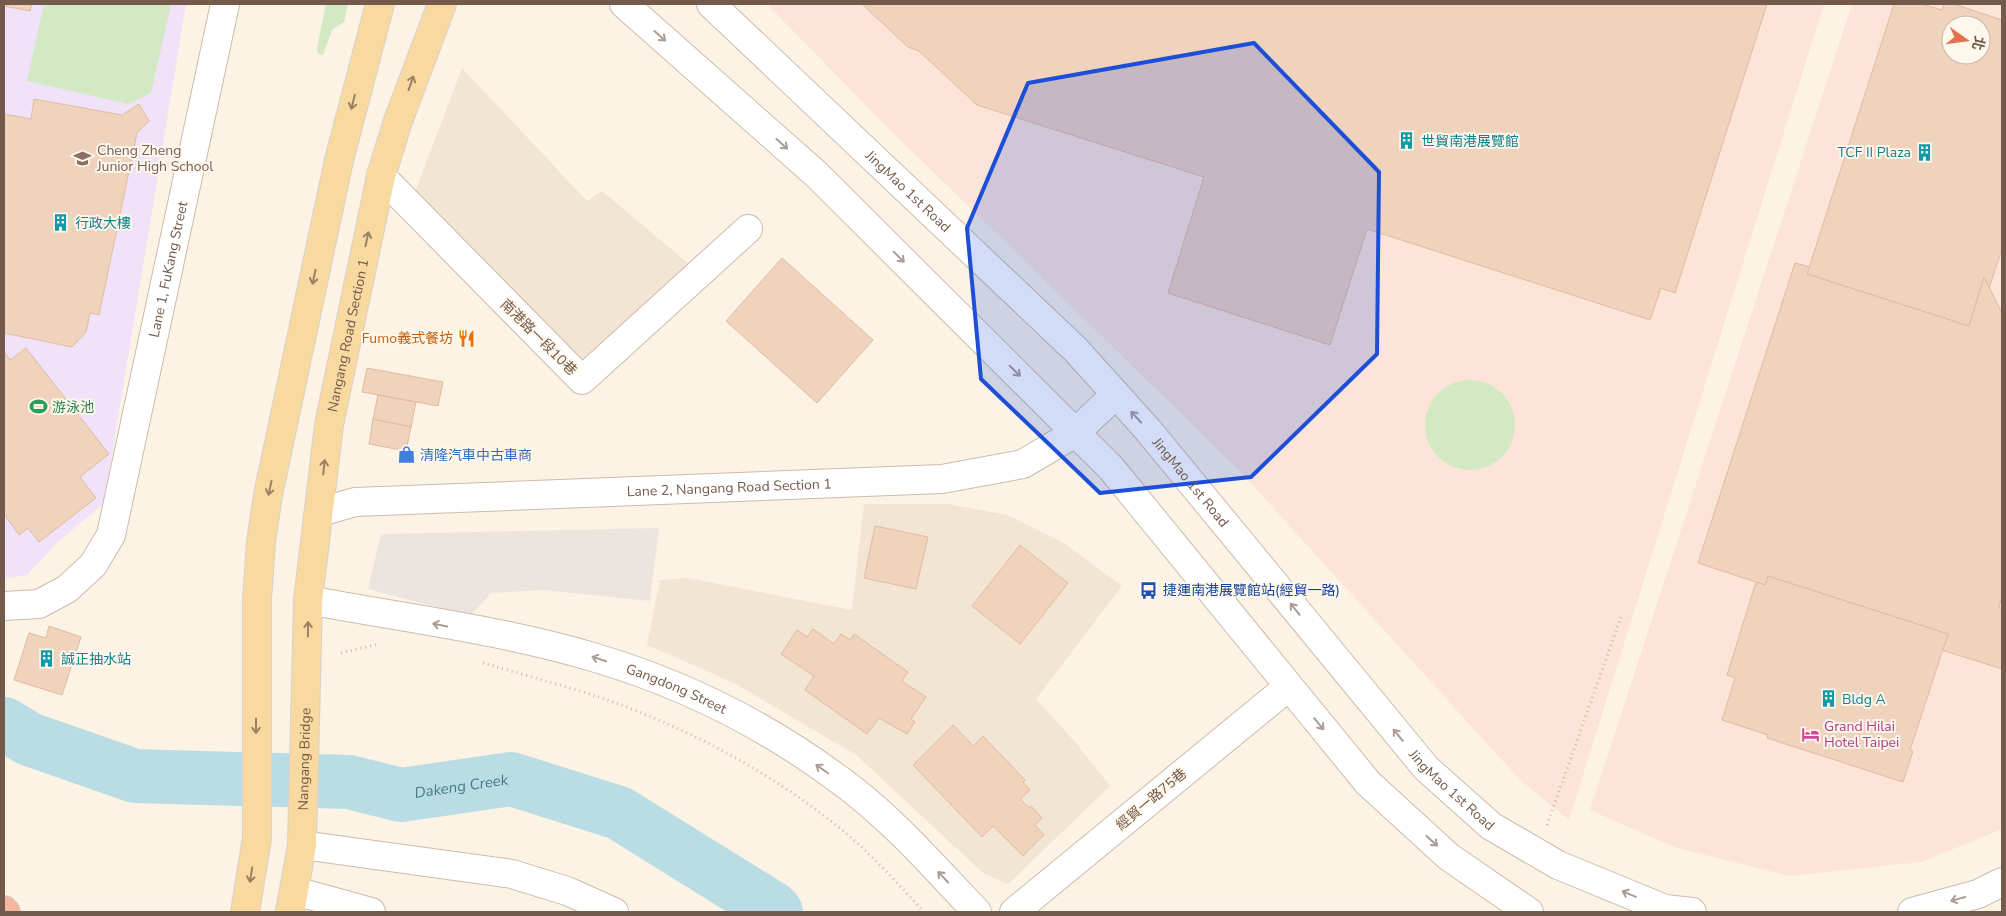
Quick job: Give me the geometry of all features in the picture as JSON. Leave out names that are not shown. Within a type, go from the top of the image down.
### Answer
[{"type":"main road","points":[[245,912],[256,838],[256,677],[261,542],[268,495],[339,160],[380,4]]},
{"type":"main road","name":"Nangang Road Section 1","points":[[306,678],[308,600],[329,424],[381,176],[404,103],[442,4]]},
{"type":"main road","name":"Nangang Bridge","points":[[292,902],[302,842],[306,678]]},
{"type":"street","name":"Lane 1, FuKang Street","points":[[4,606],[39,604],[67,590],[94,565],[111,534],[225,4]]},
{"type":"street","points":[[624,4],[816,174],[1111,468],[1368,783],[1450,857],[1529,912]]},
{"type":"street","name":"JingMao 1st Road","points":[[711,4],[1076,350],[1148,430],[1426,768],[1491,826],[1558,865],[1665,909],[1692,912]]},
{"type":"street","name":"南港路一段10巷","points":[[381,176],[582,380],[748,229]]},
{"type":"street","name":"Lane 2, Nangang Road Section 1","points":[[320,512],[355,502],[942,479],[1023,464],[1075,433],[1115,395]]},
{"type":"street","name":"Gangdong Street","points":[[308,600],[506,637],[595,658],[670,684],[735,713],[787,744],[850,788],[906,838],[977,912]]},
{"type":"street","name":"經貿一路75巷","points":[[1014,912],[1288,687]]},
{"type":"street","points":[[302,842],[512,874],[566,891],[614,912]]},
{"type":"street","points":[[1912,912],[1978,894],[2002,882]]},
{"type":"street","points":[[292,902],[371,912]]},
{"type":"path","points":[[1547,825],[1621,617]]},
{"type":"path","points":[[341,653],[389,642]]},
{"type":"path","points":[[475,661],[599,698],[656,719],[730,755],[785,788],[846,834],[890,875],[924,912]]},
{"type":"highlighted area","points":[[1254,43],[1379,172],[1377,354],[1251,477],[1100,493],[981,379],[967,228],[1028,83]]},
{"type":"shaded area","name":"Cheng Zheng Junior High School","points":[[4,4],[186,4],[104,503],[57,543],[27,575],[9,578],[4,576]]},
{"type":"shaded area","points":[[767,4],[1824,4],[1569,820],[1520,780],[1238,469],[885,125]]},
{"type":"shaded area","points":[[1852,4],[2002,4],[2002,829],[1922,862],[1790,876],[1674,847],[1590,810]]},
{"type":"shaded area","points":[[462,68],[587,201],[602,191],[689,264],[595,370],[499,290],[412,200]]},
{"type":"shaded area","points":[[864,504],[947,504],[1008,515],[1067,545],[1122,586],[1036,699],[1077,744],[1110,786],[1008,884],[983,873],[856,755],[734,683],[647,645],[660,580],[688,578],[852,610]]},
{"type":"shaded area","points":[[659,528],[650,601],[543,590],[491,593],[470,616],[368,589],[381,534]]},
{"type":"green space","points":[[44,4],[171,4],[151,93],[129,104],[27,81]]},
{"type":"green space","points":[[326,4],[348,4],[344,22],[332,30],[323,55],[318,54],[317,48]]},
{"type":"green space","points":[[1470,380],[1487,383],[1502,393],[1512,408],[1515,425],[1512,442],[1502,457],[1487,467],[1470,470],[1453,467],[1438,457],[1428,442],[1425,425],[1428,408],[1438,393],[1453,383]]},
{"type":"building","points":[[4,4],[32,4],[30,11],[4,6]]},
{"type":"building","name":"世貿南港展覽館","points":[[862,4],[1767,4],[1675,293],[1661,288],[1650,320],[1367,229],[1330,345],[1168,293],[1204,177],[977,105],[919,51],[908,47]]},
{"type":"building","name":"TCF II Plaza","points":[[1894,4],[1922,4],[1942,10],[1944,4],[1954,4],[1987,15],[1941,15],[1941,65],[1991,65],[1991,16],[2002,20],[2002,249],[1989,288],[1984,277],[1969,326],[1807,274]]},
{"type":"building","name":"行政大樓","points":[[34,99],[122,115],[139,104],[149,121],[137,133],[99,315],[90,313],[86,332],[72,347],[4,333],[4,114],[31,119]]},
{"type":"building","points":[[782,258],[873,340],[817,403],[726,321]]},
{"type":"building","points":[[1795,263],[1810,267],[1807,274],[1969,326],[1984,277],[2002,313],[2002,596],[1999,607],[2002,609],[2002,669],[1942,650],[1948,634],[1768,576],[1765,585],[1698,563]]},
{"type":"building","name":"游泳池","points":[[26,348],[109,454],[80,477],[96,498],[39,542],[28,528],[19,535],[4,514],[4,351],[10,360]]},
{"type":"building","points":[[367,368],[443,382],[438,406],[362,392]]},
{"type":"building","points":[[378,395],[416,402],[411,427],[373,419]]},
{"type":"building","points":[[373,419],[411,427],[406,451],[369,444]]},
{"type":"building","points":[[875,526],[928,537],[916,589],[864,578]]},
{"type":"building","points":[[1020,545],[1068,583],[1020,644],[972,606]]},
{"type":"building","name":"Bldg A","points":[[1768,576],[1948,634],[1910,750],[1913,751],[1903,782],[1767,738],[1768,735],[1722,720],[1735,678],[1727,675],[1756,582],[1765,585]]},
{"type":"building","name":"誠正抽水站","points":[[49,626],[81,637],[62,695],[14,680],[29,633],[46,638]]},
{"type":"building","points":[[813,629],[834,644],[841,634],[850,640],[854,634],[908,672],[902,681],[926,697],[911,719],[915,722],[907,734],[879,718],[867,734],[805,690],[814,676],[781,654],[797,630],[807,637]]},
{"type":"building","points":[[953,725],[973,746],[983,736],[1025,780],[1023,782],[1030,790],[1020,799],[1029,808],[1031,806],[1042,818],[1035,825],[1044,835],[1023,856],[993,826],[982,837],[913,765]]},
{"type":"waterway","name":"Dakeng Creek","points":[[4,724],[29,739],[135,776],[349,782],[401,795],[511,779],[619,813],[776,912]]},
{"type":"place","name":"世貿南港展覽館","points":[[1407,141]]},
{"type":"place","name":"TCF II Plaza","points":[[1925,152]]},
{"type":"place","name":"Cheng Zheng Junior High School","points":[[83,158]]},
{"type":"place","name":"行政大樓","points":[[61,223]]},
{"type":"place","name":"Fumo義式餐坊","points":[[467,338]]},
{"type":"place","name":"游泳池","points":[[38,407]]},
{"type":"place","name":"清隆汽車中古車商","points":[[406,455]]},
{"type":"place","name":"捷運南港展覽館站(經貿一路)","points":[[1149,590]]},
{"type":"place","name":"誠正抽水站","points":[[47,659]]},
{"type":"place","name":"Bldg A","points":[[1828,699]]},
{"type":"place","name":"Grand Hilai Hotel Taipei","points":[[1810,734]]}]
